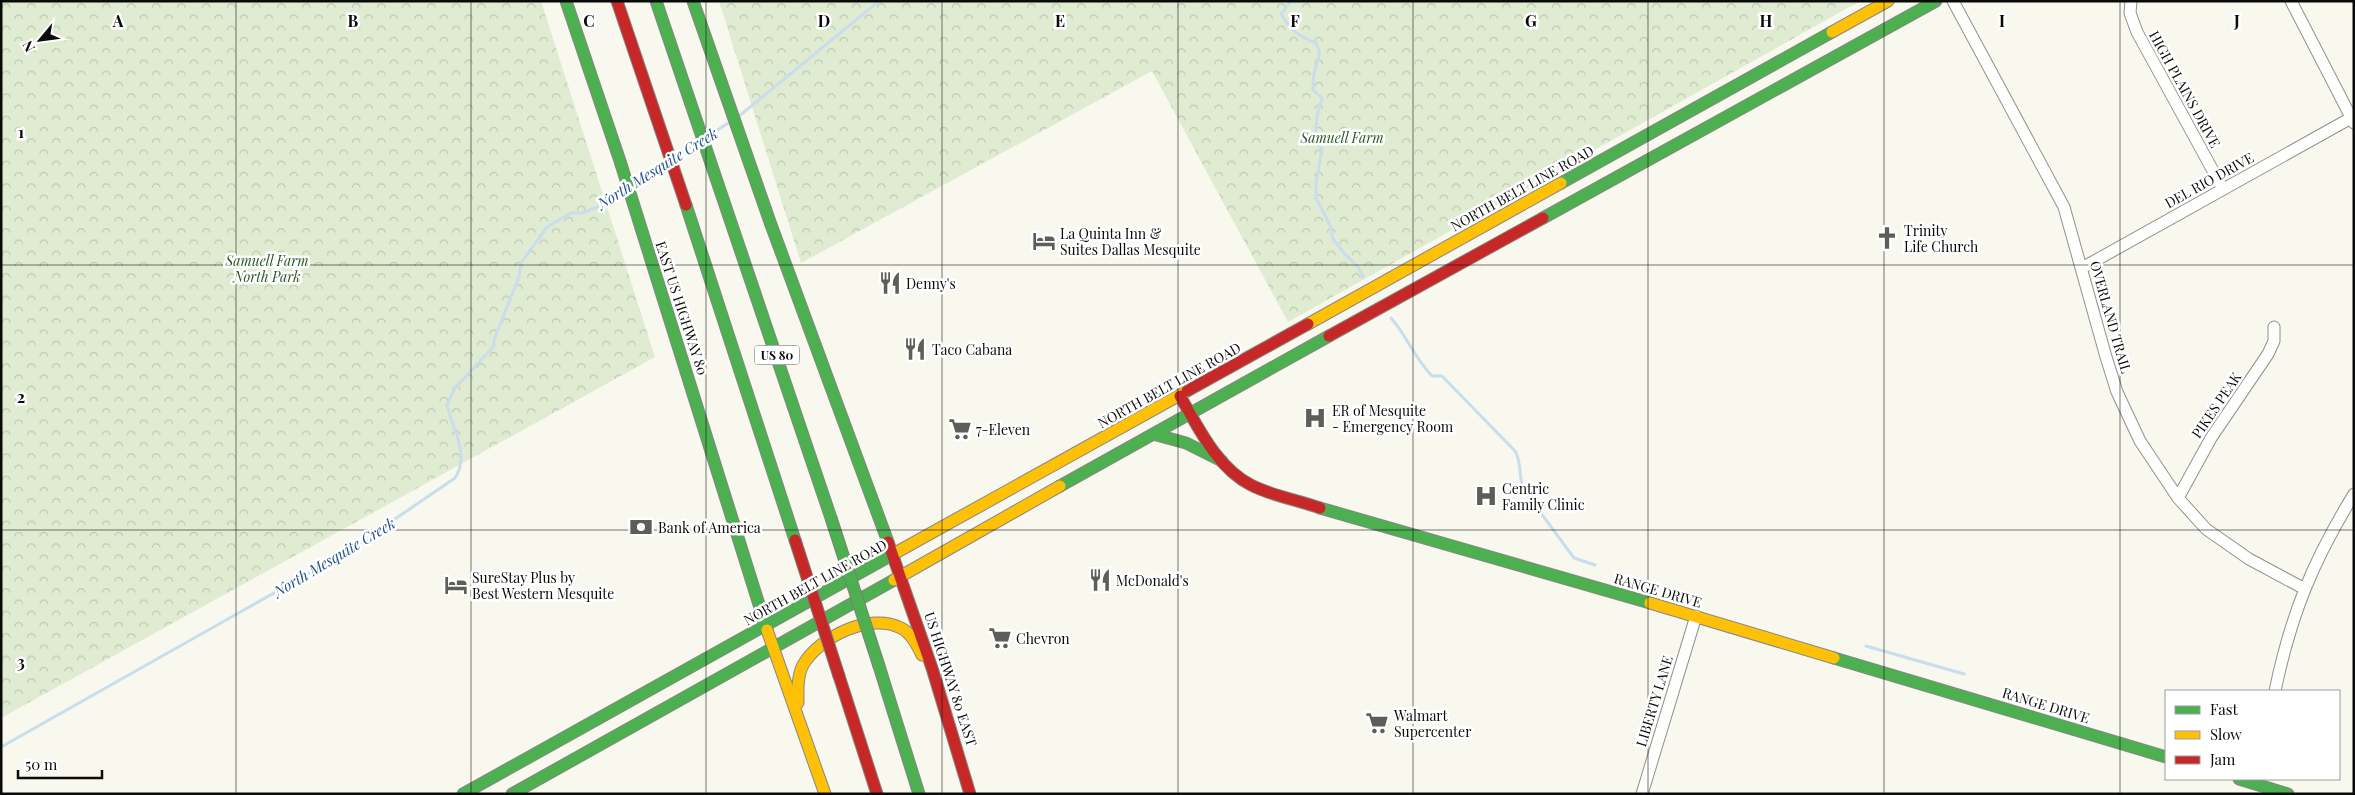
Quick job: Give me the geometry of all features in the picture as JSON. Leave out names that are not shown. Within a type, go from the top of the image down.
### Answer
[{"type":"main road","name":"EAST US HIGHWAY 80","points":[[566,1],[649,253],[766,626]]},
{"type":"main road","name":"US 80","points":[[617,1],[691,218],[877,794]]},
{"type":"main road","name":"US 80","points":[[656,1],[831,518],[919,794]]},
{"type":"main road","points":[[693,1],[758,188],[902,575]]},
{"type":"main road","name":"NORTH BELT LINE ROAD","points":[[463,794],[1888,1]]},
{"type":"main road","points":[[512,794],[1190,413],[1936,1]]},
{"type":"main road","points":[[1538,196],[1550,215]]},
{"type":"main road","name":"RANGE DRIVE","points":[[1180,396],[1212,450],[1250,485],[1314,506],[1696,616],[2165,757]]},
{"type":"main road","points":[[1153,434],[1186,443],[1222,461]]},
{"type":"main road","points":[[1047,470],[1056,488]]},
{"type":"main road","name":"US HIGHWAY 80 EAST","points":[[902,575],[939,685],[970,794]]},
{"type":"main road","points":[[798,715],[797,688],[800,671],[814,651],[844,632],[875,622],[893,624],[903,628],[913,639],[939,685]]},
{"type":"main road","points":[[766,626],[775,646],[825,794]]},
{"type":"main road","points":[[2247,780],[2262,782],[2288,794]]},
{"type":"street","name":"OVERLAND TRAIL","points":[[1953,1],[2064,207],[2117,392],[2140,441],[2178,498],[2206,529],[2249,559],[2303,588]]},
{"type":"street","name":"HIGH PLAINS DRIVE","points":[[2131,1],[2130,13],[2136,32],[2223,189]]},
{"type":"street","points":[[2291,1],[2352,121]]},
{"type":"street","name":"DEL RIO DRIVE","points":[[2082,268],[2223,189],[2352,121]]},
{"type":"street","name":"PIKES PEAK","points":[[2178,498],[2211,438],[2268,354],[2274,341],[2274,327]]},
{"type":"street","points":[[2274,690],[2284,648],[2303,588],[2328,536],[2354,494]]},
{"type":"street","name":"LIBERTY LANE","points":[[1642,794],[1696,616]]},
{"type":"green space","name":"Samuell Farm North Park","points":[[1,1],[541,1],[655,357],[1,718]]},
{"type":"green space","name":"Samuell Farm","points":[[719,1],[1860,1],[1288,322],[1152,71],[801,263]]},
{"type":"waterway","name":"North Mesquite Creek","points":[[738,117],[879,1]]},
{"type":"waterway","points":[[1291,1],[1281,14],[1296,32],[1316,43],[1319,51],[1313,85],[1313,90],[1322,98],[1317,116],[1315,141],[1322,149],[1316,183],[1316,198],[1330,225],[1333,239],[1359,268],[1363,277]]},
{"type":"waterway","name":"North Mesquite Creek","points":[[708,136],[730,122]]},
{"type":"waterway","name":"North Mesquite Creek","points":[[677,156],[697,143]]},
{"type":"waterway","name":"North Mesquite Creek","points":[[632,185],[665,164]]},
{"type":"waterway","name":"North Mesquite Creek","points":[[1,747],[375,536],[395,519],[455,478],[459,469],[461,451],[447,405],[455,388],[494,346],[494,340],[519,277],[521,263],[547,227],[571,213],[582,213],[600,206],[625,189]]},
{"type":"waterway","points":[[1391,318],[1432,376],[1442,376],[1515,451],[1519,460],[1524,490],[1574,558],[1595,565]]},
{"type":"waterway","points":[[1866,646],[1964,674]]},
{"type":"traffic: fast","points":[[566,1],[620,161],[767,630]]},
{"type":"traffic: fast","points":[[656,1],[831,518]]},
{"type":"traffic: fast","points":[[693,1],[770,222],[888,542]]},
{"type":"traffic: fast","points":[[1543,218],[1936,1]]},
{"type":"traffic: fast","points":[[1561,183],[1832,32]]},
{"type":"traffic: fast","points":[[686,205],[795,540]]},
{"type":"traffic: fast","points":[[1060,486],[1329,336]]},
{"type":"traffic: fast","points":[[1153,434],[1186,443],[1222,461]]},
{"type":"traffic: fast","points":[[1320,508],[1650,603]]},
{"type":"traffic: fast","points":[[831,518],[879,666]]},
{"type":"traffic: fast","points":[[463,794],[897,552]]},
{"type":"traffic: fast","points":[[512,794],[894,580]]},
{"type":"traffic: fast","points":[[1834,658],[2165,757]]},
{"type":"traffic: fast","points":[[879,666],[919,794]]},
{"type":"traffic: fast","points":[[2242,780],[2288,794]]},
{"type":"traffic: slow","points":[[1832,32],[1888,1]]},
{"type":"traffic: slow","points":[[1308,324],[1561,183]]},
{"type":"traffic: slow","points":[[897,552],[1187,391]]},
{"type":"traffic: slow","points":[[894,580],[1060,486]]},
{"type":"traffic: slow","points":[[1650,603],[1834,658]]},
{"type":"traffic: slow","points":[[798,703],[799,679],[803,665],[821,645],[846,630],[875,623],[889,624],[901,628],[908,633],[922,655]]},
{"type":"traffic: slow","points":[[767,630],[825,794]]},
{"type":"traffic: jam","points":[[617,1],[686,205]]},
{"type":"traffic: jam","points":[[1329,336],[1543,218]]},
{"type":"traffic: jam","points":[[1187,391],[1308,324]]},
{"type":"traffic: jam","points":[[1180,396],[1218,458],[1239,478],[1268,492],[1320,508]]},
{"type":"traffic: jam","points":[[795,540],[839,676]]},
{"type":"traffic: jam","points":[[888,542],[932,668],[970,794]]},
{"type":"traffic: jam","points":[[839,676],[877,794]]},
{"type":"place","name":"Trinity Life Church","points":[[1887,238]]},
{"type":"place","name":"La Quinta Inn & Suites Dallas Mesquite","points":[[1044,241]]},
{"type":"place","name":"Denny's","points":[[890,283]]},
{"type":"place","name":"Taco Cabana","points":[[915,349]]},
{"type":"place","name":"ER of Mesquite - Emergency Room","points":[[1315,418]]},
{"type":"place","name":"7-Eleven","points":[[960,429]]},
{"type":"place","name":"Centric Family Clinic","points":[[1486,496]]},
{"type":"place","name":"Bank of America","points":[[641,527]]},
{"type":"place","name":"McDonald's","points":[[1100,580]]},
{"type":"place","name":"SureStay Plus by Best Western Mesquite","points":[[456,585]]},
{"type":"place","name":"Chevron","points":[[1000,638]]},
{"type":"place","name":"Walmart Supercenter","points":[[1377,723]]}]
